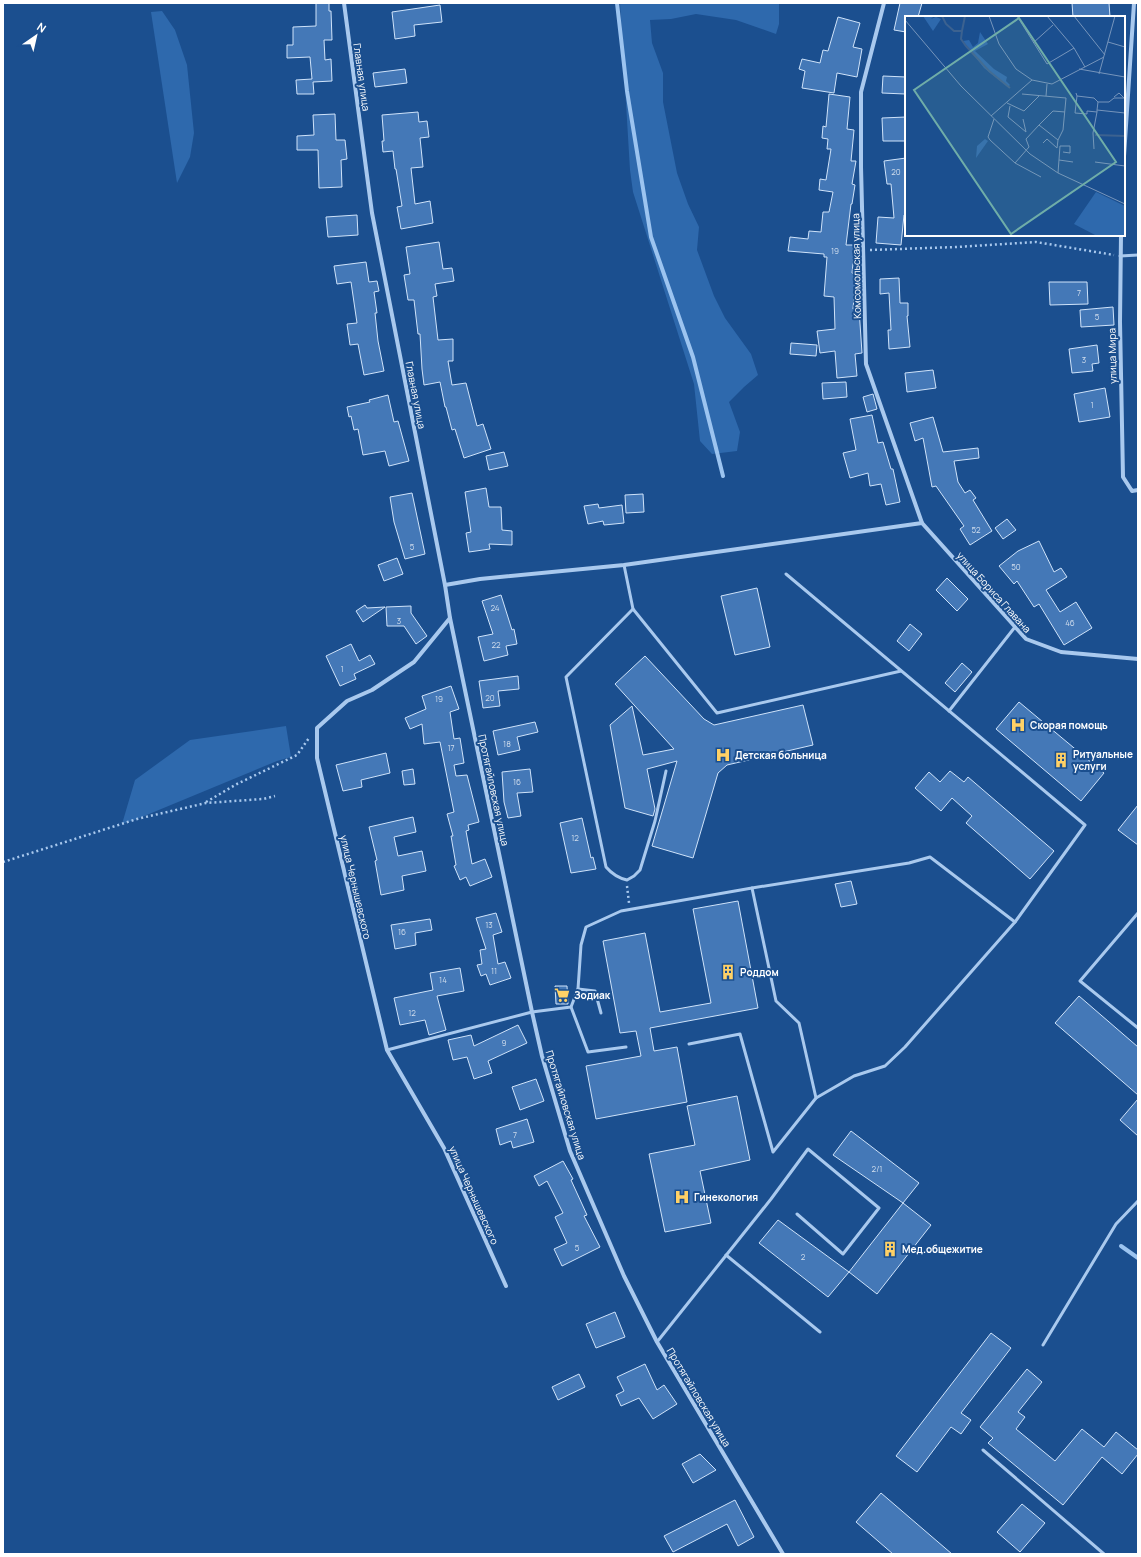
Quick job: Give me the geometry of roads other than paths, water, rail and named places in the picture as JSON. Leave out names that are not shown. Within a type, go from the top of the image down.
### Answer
[{"type":"street","name":"Главная улица","points":[[344,3],[372,213],[445,585],[450,618]]},
{"type":"street","name":"Комсомольская улица","points":[[884,3],[861,92],[861,167],[866,364],[922,523]]},
{"type":"street","points":[[1125,141],[1134,3]]},
{"type":"street","name":"улица Мира","points":[[1121,236],[1120,322],[1123,477],[1132,491],[1138,490]]},
{"type":"street","points":[[445,585],[480,579],[624,565],[922,523]]},
{"type":"street","name":"улица Бориса Главана","points":[[922,523],[1026,639],[1060,652],[1138,659]]},
{"type":"street","name":"улица Чернышевского","points":[[450,618],[414,662],[372,690],[347,701],[317,728],[317,758],[387,1050],[444,1148],[506,1286]]},
{"type":"street","name":"Протягайловская улица","points":[[450,618],[532,1012],[542,1056],[570,1152],[624,1276],[657,1342],[783,1554]]},
{"type":"lane","points":[[1120,256],[1138,255]]},
{"type":"lane","points":[[624,565],[633,609],[717,713],[900,671]]},
{"type":"lane","points":[[689,1044],[740,1034],[773,1152],[816,1098],[854,1076],[885,1066],[905,1047],[1015,922],[1085,825],[786,574]]},
{"type":"lane","points":[[633,609],[566,677],[606,867],[612,874],[620,878],[627,880],[640,870],[666,771]]},
{"type":"lane","points":[[949,711],[1015,627]]},
{"type":"lane","points":[[626,1047],[588,1052],[570,1007],[578,989],[581,945],[586,927],[621,911],[909,863],[930,857],[1015,922]]},
{"type":"lane","points":[[752,888],[776,1002],[799,1022],[816,1098]]},
{"type":"lane","points":[[1138,913],[1080,981],[1138,1028]]},
{"type":"lane","points":[[578,989],[595,991],[601,1013]]},
{"type":"lane","points":[[387,1050],[532,1012],[570,1007]]},
{"type":"lane","points":[[657,1342],[771,1199],[808,1150],[879,1208],[843,1254],[796,1214]]},
{"type":"lane","points":[[1043,1345],[1116,1224],[1138,1201]]},
{"type":"lane","points":[[726,1255],[820,1332]]},
{"type":"lane","points":[[983,1450],[1104,1554]]},
{"type":"waterway","points":[[617,3],[627,91],[651,237],[693,357],[723,476]]},
{"type":"waterway","points":[[1121,1246],[1138,1258]]},
{"type":"place","name":"Скорая помощь","points":[[1018,725]]},
{"type":"place","name":"Детская больница","points":[[723,755]]},
{"type":"place","name":"Ритуальные услуги","points":[[1061,760]]},
{"type":"place","name":"Роддом","points":[[728,972]]},
{"type":"place","name":"Зодиак","points":[[562,995]]},
{"type":"place","name":"Гинекология","points":[[682,1197]]},
{"type":"place","name":"Мед.общежитие","points":[[890,1249]]}]
